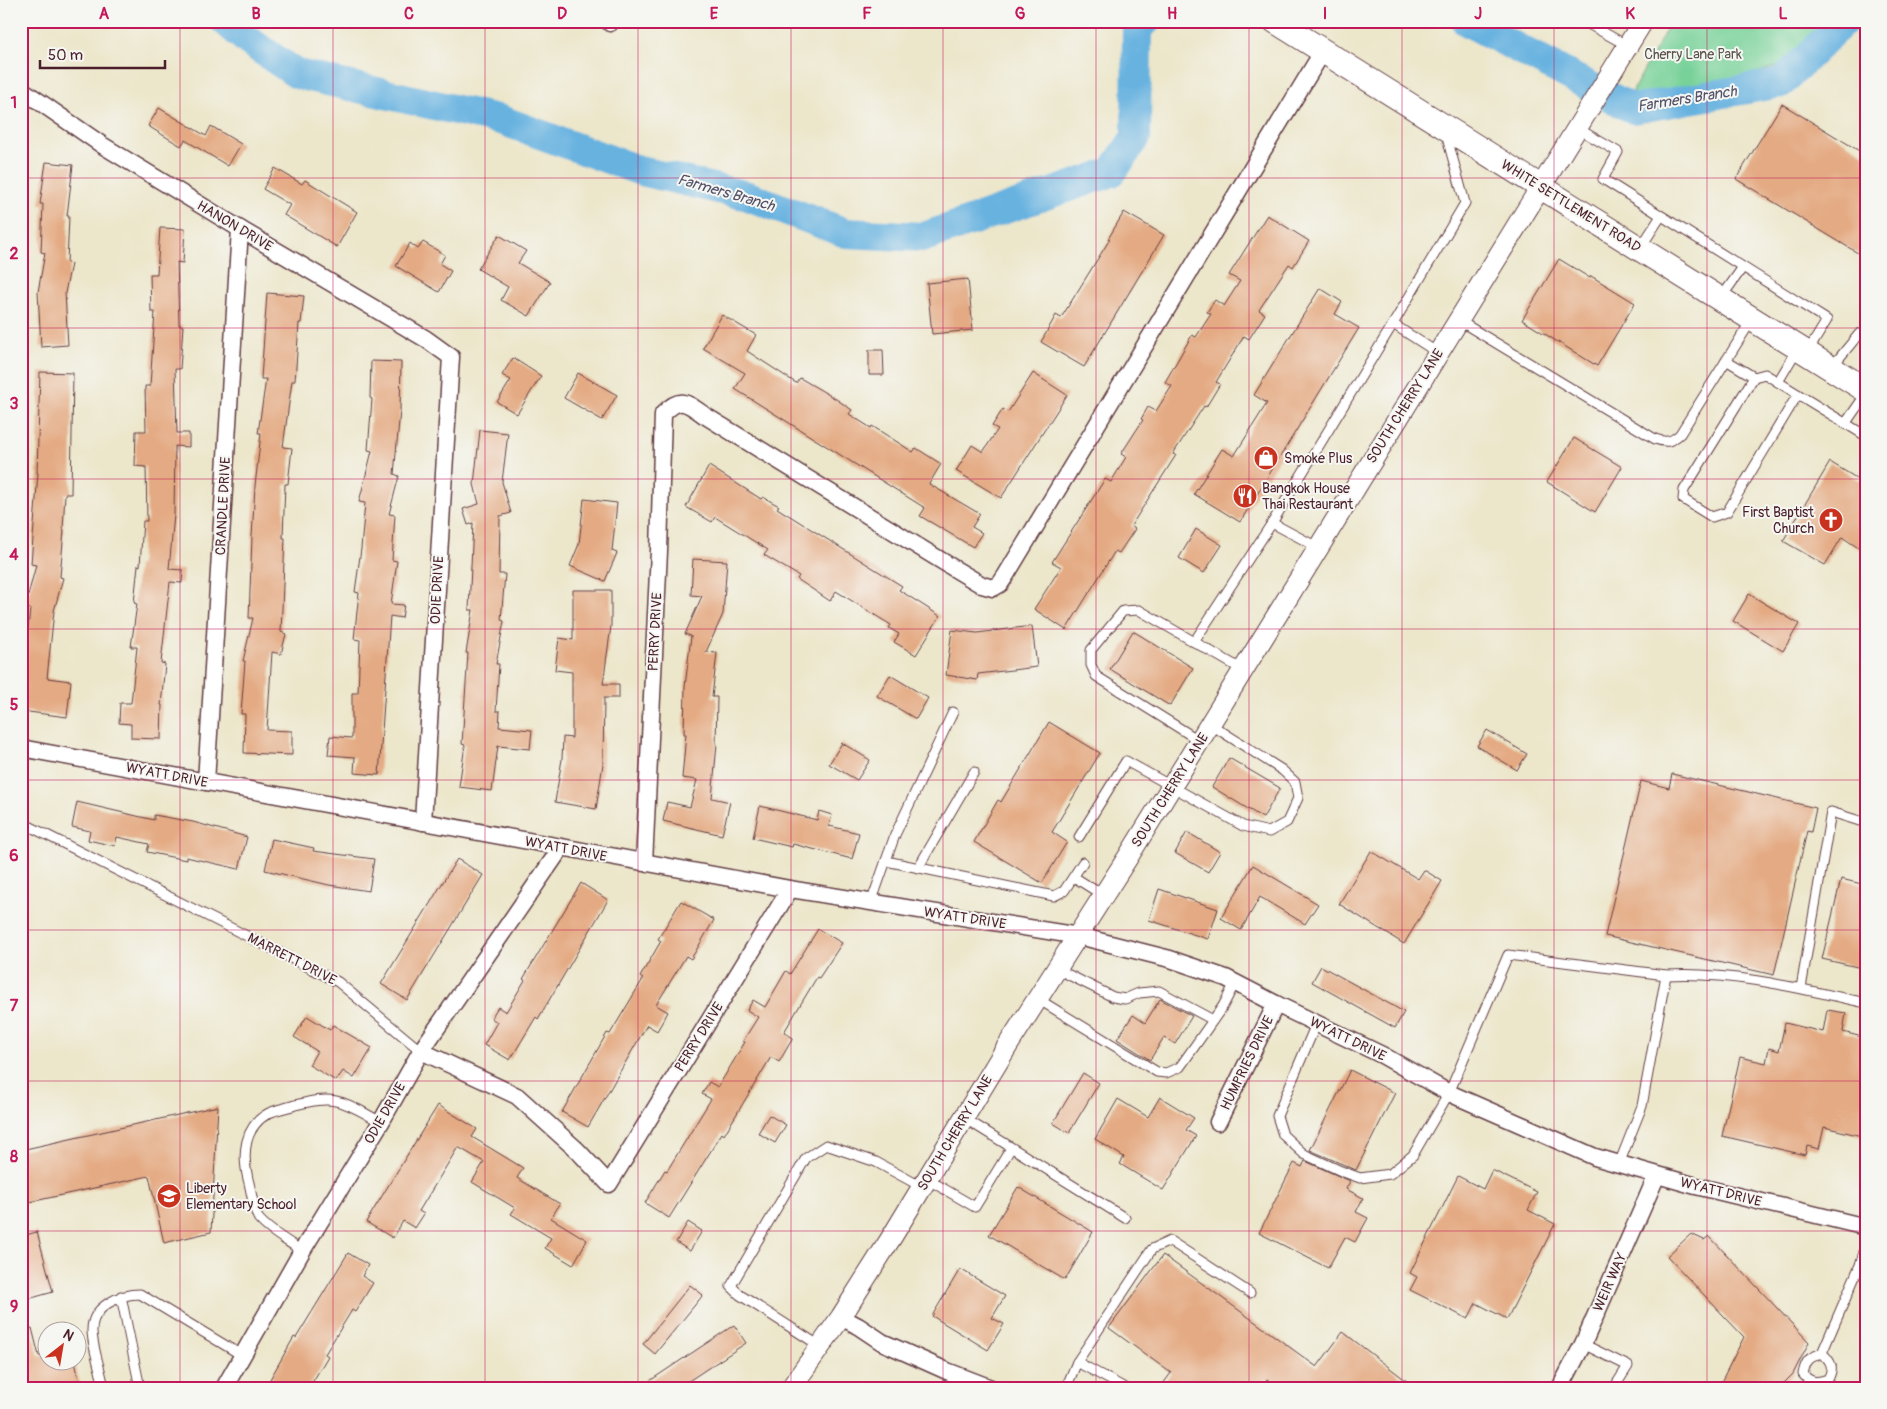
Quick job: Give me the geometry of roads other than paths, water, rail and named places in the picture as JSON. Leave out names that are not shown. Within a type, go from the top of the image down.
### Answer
[{"type":"main road","name":"WHITE SETTLEMENT ROAD","points":[[1275,21],[1640,248],[1866,392]]},
{"type":"street","name":"SOUTH CHERRY LANE","points":[[799,1383],[820,1346],[841,1317],[925,1183],[1008,1045],[1172,787],[1643,21]]},
{"type":"street","name":"PERRY DRIVE","points":[[644,863],[659,551],[663,414],[678,403],[688,403],[712,420],[982,585],[993,588],[1000,584],[1323,51]]},
{"type":"street","name":"HANON DRIVE","points":[[21,89],[102,145],[426,339],[451,357]]},
{"type":"street","name":"CRANDLE DRIVE","points":[[206,782],[240,229]]},
{"type":"street","name":"ODIE DRIVE","points":[[423,822],[451,357]]},
{"type":"street","name":"WYATT DRIVE","points":[[21,748],[790,890],[1079,936],[1170,959],[1226,978],[1382,1055],[1449,1093],[1596,1157],[1696,1186],[1866,1227]]},
{"type":"street","name":"ODIE DRIVE","points":[[224,1388],[302,1251],[381,1122],[421,1051],[561,848]]},
{"type":"street","name":"PERRY DRIVE","points":[[609,1184],[790,890]]},
{"type":"street","name":"HUMPRIES DRIVE","points":[[1218,1122],[1276,1004]]},
{"type":"street","name":"MARRETT DRIVE","points":[[421,1051],[516,1096],[577,1150],[609,1184]]},
{"type":"street","name":"WEIR WAY","points":[[1560,1388],[1582,1344],[1657,1175]]},
{"type":"street","points":[[841,1317],[953,1381],[991,1388]]},
{"type":"lane","points":[[1583,21],[1628,46]]},
{"type":"lane","points":[[1581,122],[1618,152],[1602,179],[1827,320],[1778,382]]},
{"type":"lane","points":[[1194,642],[1272,523],[1465,203],[1444,126]]},
{"type":"lane","points":[[1640,248],[1661,216]]},
{"type":"lane","points":[[1720,299],[1742,267]]},
{"type":"lane","points":[[1458,320],[1655,439],[1665,443],[1672,441],[1680,434],[1752,319]]},
{"type":"lane","points":[[1393,324],[1438,353]]},
{"type":"lane","points":[[1831,368],[1859,334],[1866,338]]},
{"type":"lane","points":[[1726,360],[1754,377]]},
{"type":"lane","points":[[1798,394],[1727,512],[1712,517],[1683,499],[1684,490],[1754,377],[1765,374],[1798,394],[1846,424],[1866,436]]},
{"type":"lane","points":[[1846,424],[1866,392]]},
{"type":"lane","points":[[1272,523],[1318,548]]},
{"type":"lane","points":[[1200,741],[1096,676],[1091,665],[1092,650],[1123,611],[1139,610],[1243,670]]},
{"type":"lane","points":[[871,903],[906,812],[953,712]]},
{"type":"lane","points":[[1079,837],[1126,761],[1243,826],[1269,832],[1287,822],[1298,798],[1295,782],[1282,770],[1210,724]]},
{"type":"lane","points":[[918,868],[974,772]]},
{"type":"lane","points":[[1801,988],[1831,812],[1866,823]]},
{"type":"lane","name":"MARRETT DRIVE","points":[[21,822],[338,982],[421,1051]]},
{"type":"lane","points":[[886,861],[1049,896],[1060,895],[1083,862]]},
{"type":"lane","points":[[1074,877],[1104,896]]},
{"type":"lane","points":[[1316,1024],[1277,1116],[1283,1135],[1304,1154],[1341,1172],[1360,1178],[1390,1174],[1413,1155],[1449,1093],[1508,955],[1666,975],[1696,973],[1801,988],[1866,1003]]},
{"type":"lane","points":[[1058,969],[1113,997],[1125,999],[1139,993],[1159,991],[1213,1020]]},
{"type":"lane","points":[[1619,1164],[1642,1106],[1666,975]]},
{"type":"lane","points":[[1038,999],[1157,1072],[1166,1073],[1180,1067],[1213,1020],[1235,983]]},
{"type":"lane","points":[[302,1251],[275,1233],[258,1218],[246,1168],[246,1143],[253,1126],[271,1112],[312,1100],[335,1100],[381,1122]]},
{"type":"lane","points":[[964,1118],[1125,1218]]},
{"type":"lane","points":[[820,1346],[740,1295],[731,1286],[806,1158],[826,1144],[876,1162],[975,1207],[1011,1148]]},
{"type":"lane","points":[[1066,1388],[1077,1362],[1152,1249],[1170,1241],[1250,1294]]},
{"type":"lane","points":[[1822,1353],[1860,1265],[1866,1245]]},
{"type":"lane","points":[[104,1388],[92,1329],[96,1317],[103,1307],[128,1294],[140,1294],[243,1356]]},
{"type":"lane","points":[[121,1296],[140,1388]]},
{"type":"lane","points":[[1582,1344],[1628,1366],[1614,1388]]},
{"type":"lane","points":[[1077,1362],[1125,1388]]},
{"type":"waterway","name":"Farmers Branch","points":[[225,21],[247,40],[297,74],[501,120],[641,171],[748,196],[846,233],[924,237],[1112,172],[1136,137],[1137,28],[1146,21]]},
{"type":"waterway","name":"Farmers Branch","points":[[1466,21],[1633,109],[1781,83],[1844,21]]},
{"type":"place","name":"Smoke Plus","points":[[1266,458]]},
{"type":"place","name":"Bangkok House Thai Restaurant","points":[[1245,496]]},
{"type":"place","name":"First Baptist Church","points":[[1831,520]]},
{"type":"place","name":"Liberty Elementary School","points":[[169,1196]]},
{"type":"park label","name":"Cherry Lane Park","points":[[1693,54]]}]
